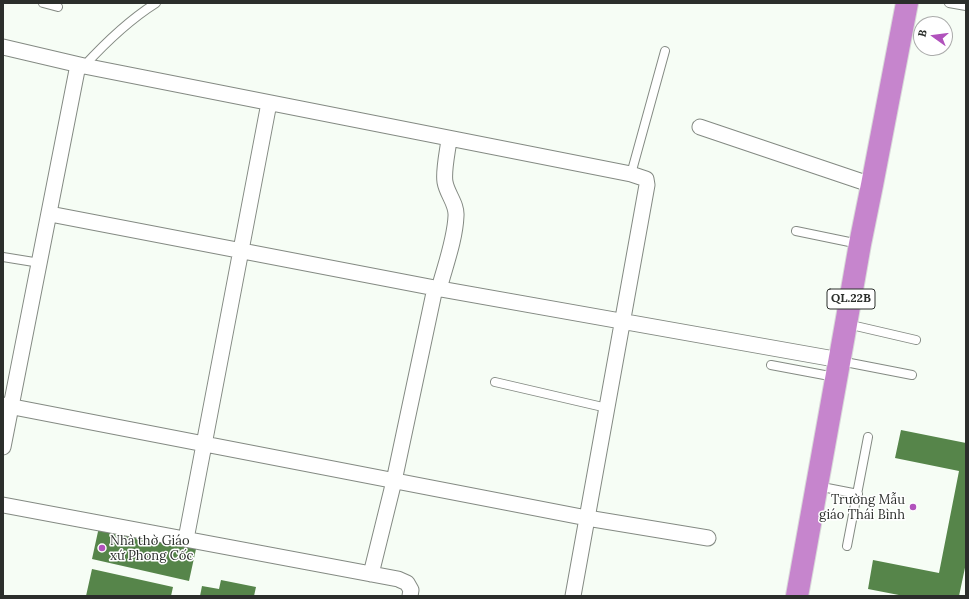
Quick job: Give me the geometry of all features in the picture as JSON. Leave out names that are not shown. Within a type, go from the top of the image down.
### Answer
[{"type":"highway","name":"QL.22B","points":[[797,596],[860,244],[907,3]]},
{"type":"street","points":[[3,47],[81,66],[631,174],[646,179],[647,185],[573,596]]},
{"type":"street","points":[[3,446],[7,405],[40,263],[81,66]]},
{"type":"street","points":[[186,539],[270,103]]},
{"type":"street","points":[[700,127],[872,185]]},
{"type":"street","points":[[371,574],[394,481],[437,289],[453,234],[456,209],[446,190],[444,179],[449,138]]},
{"type":"street","points":[[50,214],[437,289],[622,321],[838,369]]},
{"type":"street","points":[[7,405],[587,518],[708,538]]},
{"type":"street","points":[[3,505],[398,579],[407,583],[411,590],[410,596]]},
{"type":"lane","points":[[43,3],[58,7]]},
{"type":"lane","points":[[81,66],[118,32],[142,12],[156,3]]},
{"type":"lane","points":[[949,3],[966,6]]},
{"type":"lane","points":[[631,174],[665,51]]},
{"type":"lane","points":[[796,231],[860,244]]},
{"type":"lane","points":[[3,257],[40,263]]},
{"type":"lane","points":[[846,324],[916,340]]},
{"type":"lane","points":[[770,365],[912,375]]},
{"type":"lane","points":[[495,382],[606,408]]},
{"type":"lane","points":[[847,546],[868,437]]},
{"type":"lane","points":[[817,486],[858,494]]},
{"type":"building","points":[[901,430],[966,443],[966,563],[959,596],[904,596],[868,589],[873,560],[939,573],[959,471],[895,458]]},
{"type":"building","points":[[99,527],[196,549],[189,581],[92,559]]},
{"type":"building","points":[[92,569],[173,587],[171,596],[86,596]]},
{"type":"building","points":[[221,580],[256,587],[254,596],[200,596],[202,586],[219,589]]},
{"type":"place","name":"Trường Mẫu giáo Thái Bình","points":[[913,507]]},
{"type":"place","name":"Nhà thờ Giáo xứ Phong Cốc","points":[[102,548]]}]
